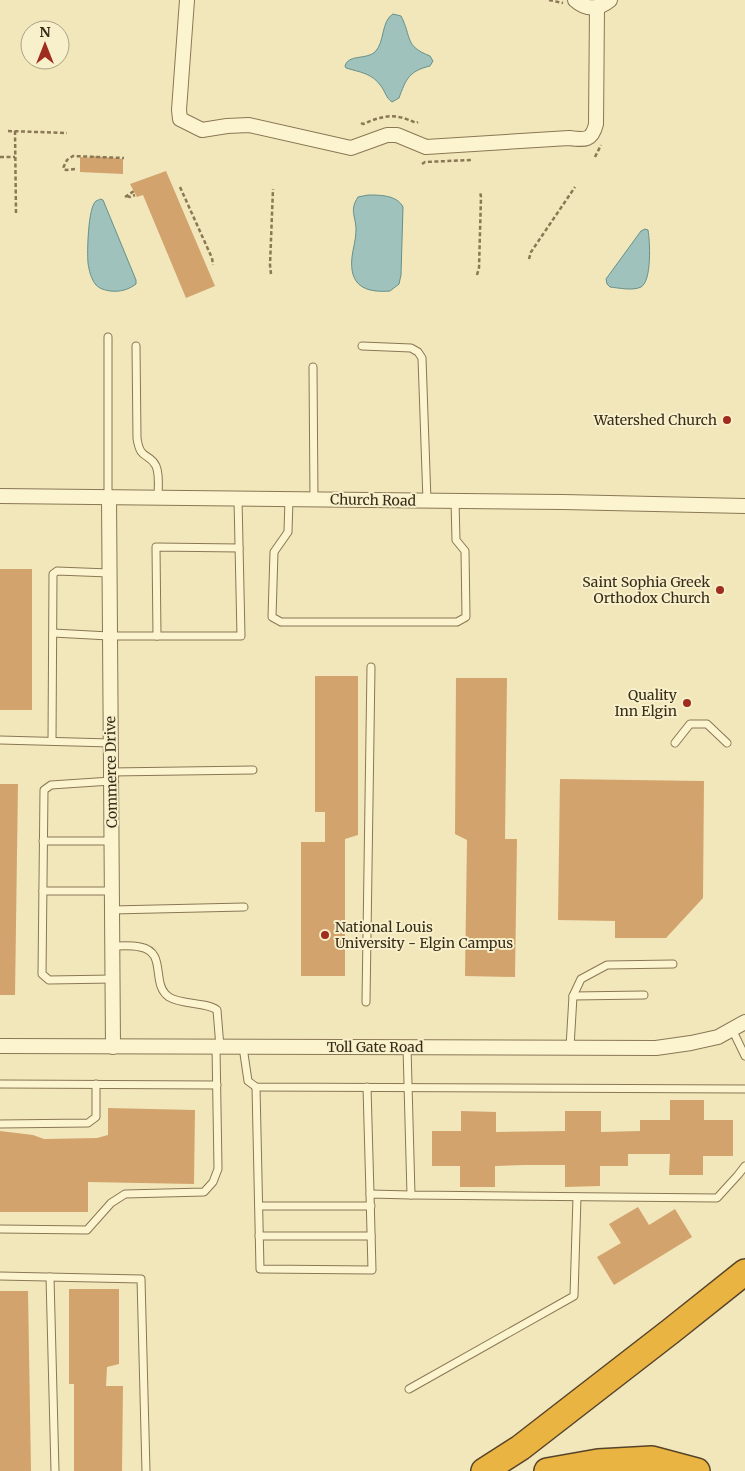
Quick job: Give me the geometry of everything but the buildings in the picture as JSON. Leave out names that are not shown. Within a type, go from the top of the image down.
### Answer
[{"type":"highway","points":[[484,1471],[520,1448],[745,1272]]},
{"type":"highway","points":[[547,1471],[598,1462],[652,1459],[697,1471]]},
{"type":"street","points":[[187,0],[179,110],[180,119],[202,130],[248,125],[351,148],[387,135],[397,134],[426,147],[570,138],[581,140],[590,137],[594,133],[596,124],[597,7]]},
{"type":"street","points":[[569,2],[589,8],[604,5],[610,0]]},
{"type":"street","name":"Church Road","points":[[0,496],[745,506]]},
{"type":"street","name":"Commerce Drive","points":[[108,497],[113,1047]]},
{"type":"street","name":"Toll Gate Road","points":[[0,1046],[656,1048],[718,1037],[745,1022]]},
{"type":"lane","points":[[108,338],[108,497]]},
{"type":"lane","points":[[136,346],[137,443],[141,454],[153,462],[156,467],[158,474],[158,498]]},
{"type":"lane","points":[[362,346],[411,348],[418,352],[422,358],[427,501]]},
{"type":"lane","points":[[313,367],[314,500]]},
{"type":"lane","points":[[53,633],[109,636],[241,636],[238,499]]},
{"type":"lane","points":[[288,499],[288,532],[274,552],[272,618],[280,622],[457,622],[466,617],[465,551],[456,540],[455,501]]},
{"type":"lane","points":[[157,636],[156,547],[239,548]]},
{"type":"lane","points":[[52,741],[53,574],[57,571],[109,573]]},
{"type":"lane","points":[[366,1002],[371,667]]},
{"type":"lane","points":[[675,743],[690,724],[707,724],[727,743]]},
{"type":"lane","points":[[0,740],[111,743]]},
{"type":"lane","points":[[113,979],[49,980],[42,974],[44,790],[51,785],[111,777],[253,770]]},
{"type":"lane","points":[[44,841],[112,841]]},
{"type":"lane","points":[[43,891],[112,891]]},
{"type":"lane","points":[[112,910],[244,907]]},
{"type":"lane","points":[[0,1229],[87,1230],[112,1203],[125,1194],[204,1192],[213,1182],[218,1169],[217,1010],[212,1006],[180,1002],[167,996],[160,986],[157,958],[150,951],[141,947],[112,946]]},
{"type":"lane","points":[[570,1047],[572,996],[581,980],[607,965],[673,964]]},
{"type":"lane","points":[[572,996],[644,995]]},
{"type":"lane","points":[[732,1030],[745,1056]]},
{"type":"lane","points":[[243,1047],[248,1080],[256,1087],[745,1089]]},
{"type":"lane","points":[[407,1047],[411,1195]]},
{"type":"lane","points":[[0,1084],[217,1085]]},
{"type":"lane","points":[[0,1124],[88,1123],[96,1117],[96,1084]]},
{"type":"lane","points":[[256,1087],[260,1269],[372,1270],[366,1087]]},
{"type":"lane","points":[[370,1194],[717,1198],[745,1166]]},
{"type":"lane","points":[[410,1389],[574,1296],[577,1197]]},
{"type":"lane","points":[[259,1206],[371,1206]]},
{"type":"lane","points":[[259,1236],[371,1236]]},
{"type":"lane","points":[[0,1276],[141,1279],[146,1471]]},
{"type":"lane","points":[[50,1277],[55,1471]]},
{"type":"path","points":[[550,0],[569,2]]},
{"type":"path","points":[[361,123],[363,124],[382,116],[404,117],[418,122]]},
{"type":"path","points":[[8,131],[67,133]]},
{"type":"path","points":[[15,131],[16,213]]},
{"type":"path","points":[[596,157],[601,143]]},
{"type":"path","points":[[75,170],[66,170],[64,168],[67,160],[73,156],[124,158]]},
{"type":"path","points":[[0,157],[15,157]]},
{"type":"path","points":[[422,164],[425,162],[471,160]]},
{"type":"path","points":[[180,187],[212,258],[213,266]]},
{"type":"path","points":[[529,259],[531,252],[575,187]]},
{"type":"path","points":[[271,274],[273,189]]},
{"type":"path","points":[[134,191],[126,196],[135,195]]},
{"type":"path","points":[[477,275],[479,268],[480,191]]},
{"type":"water","points":[[393,14],[401,16],[412,44],[430,56],[433,61],[430,66],[417,70],[409,77],[399,98],[392,102],[374,78],[345,66],[353,58],[367,56],[375,52],[387,21]]},
{"type":"water","points":[[368,195],[392,198],[397,200],[403,207],[401,275],[399,284],[390,291],[366,289],[356,281],[353,274],[352,257],[356,237],[354,206],[358,197]]},
{"type":"water","points":[[100,199],[103,200],[136,280],[136,284],[124,290],[104,290],[94,283],[90,271],[88,250],[91,212],[93,205]]},
{"type":"water","points":[[648,230],[650,251],[649,269],[645,283],[641,287],[634,289],[610,287],[606,279],[641,231]]},
{"type":"place","name":"Watershed Church","points":[[727,420]]},
{"type":"place","name":"Saint Sophia Greek Orthodox Church","points":[[720,590]]},
{"type":"place","name":"Quality Inn Elgin","points":[[687,703]]},
{"type":"place","name":"National Louis University - Elgin Campus","points":[[325,935]]}]
